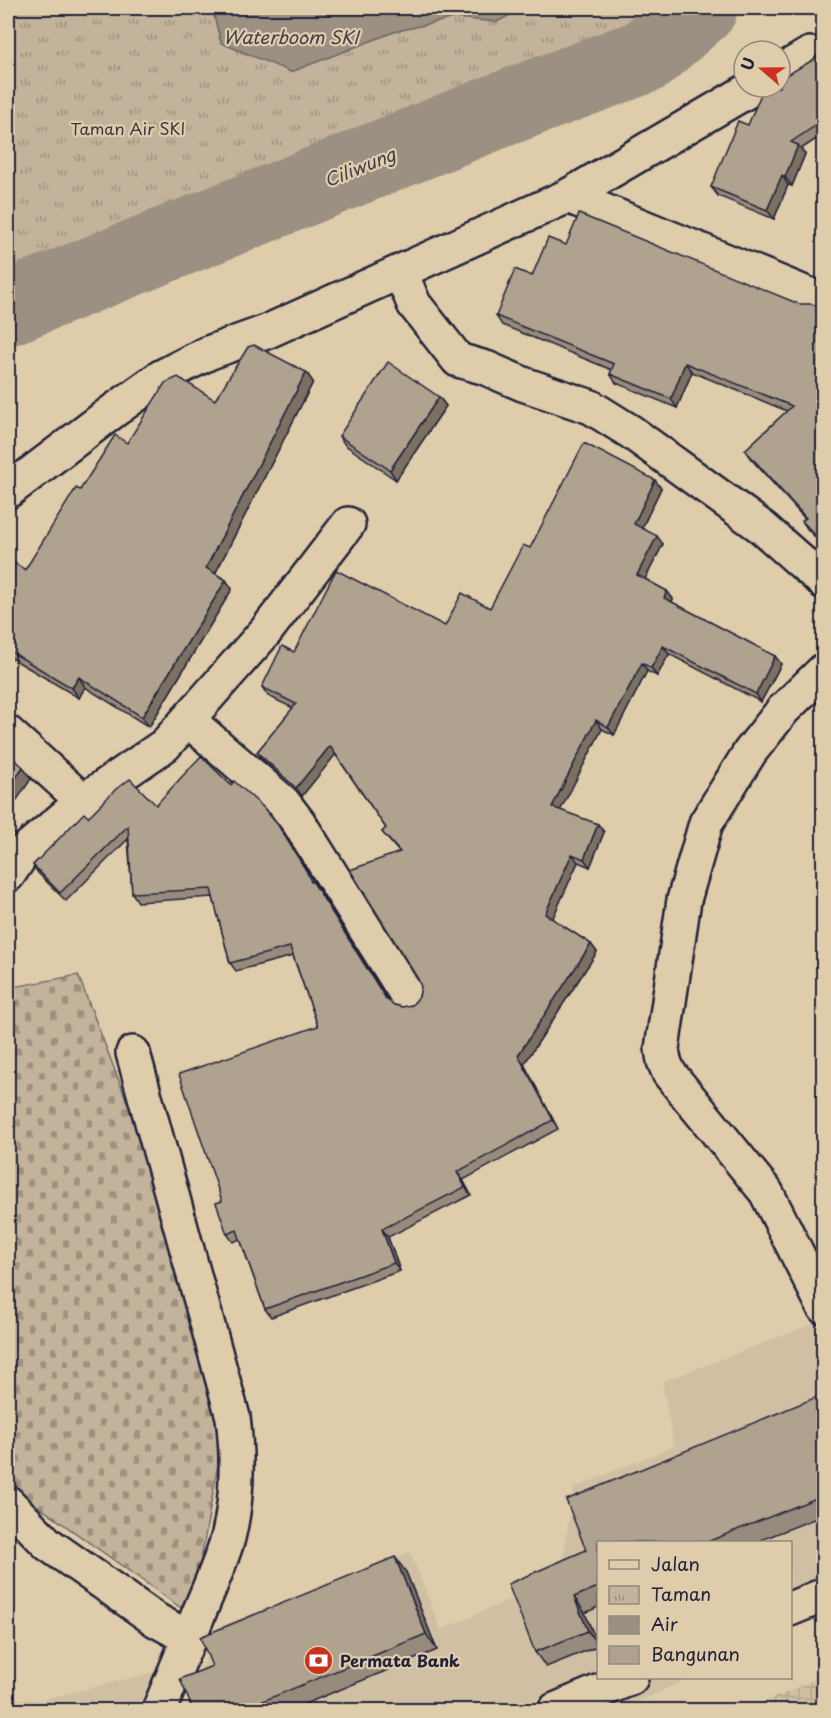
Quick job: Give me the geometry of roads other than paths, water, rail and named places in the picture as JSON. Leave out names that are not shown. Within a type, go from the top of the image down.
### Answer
[{"type":"main road","points":[[792,65],[810,54]]},
{"type":"main road","points":[[8,491],[112,411],[161,377],[208,353],[266,332],[568,196],[734,99]]},
{"type":"main road","points":[[568,196],[812,296]]},
{"type":"main road","points":[[401,273],[414,303],[458,360],[591,407],[631,432],[763,528],[824,582]]},
{"type":"main road","points":[[8,875],[24,851],[83,801],[165,745],[266,631],[348,524]]},
{"type":"main road","points":[[824,670],[783,710],[750,752],[706,823],[684,900],[662,1049],[669,1073],[766,1192],[824,1307]]},
{"type":"main road","points":[[188,720],[283,802],[299,823],[408,997]]},
{"type":"main road","points":[[8,733],[83,801]]},
{"type":"main road","points":[[133,1053],[233,1417],[238,1452],[236,1493],[227,1538],[159,1710]]},
{"type":"main road","points":[[8,1503],[48,1544],[156,1620],[189,1638]]},
{"type":"main road","points":[[792,1608],[824,1594]]},
{"type":"main road","points":[[555,1710],[626,1679]]},
{"type":"water","name":"Waterboom SKI","points":[[212,8],[523,8],[497,22],[454,18],[394,32],[291,72],[221,43]]},
{"type":"waterway","name":"Ciliwung","points":[[8,308],[490,114],[645,56],[700,8]]},
{"type":"place","name":"Permata Bank","points":[[319,1661]]},
{"type":"park label","name":"Taman Air SKI","points":[[128,129]]}]
